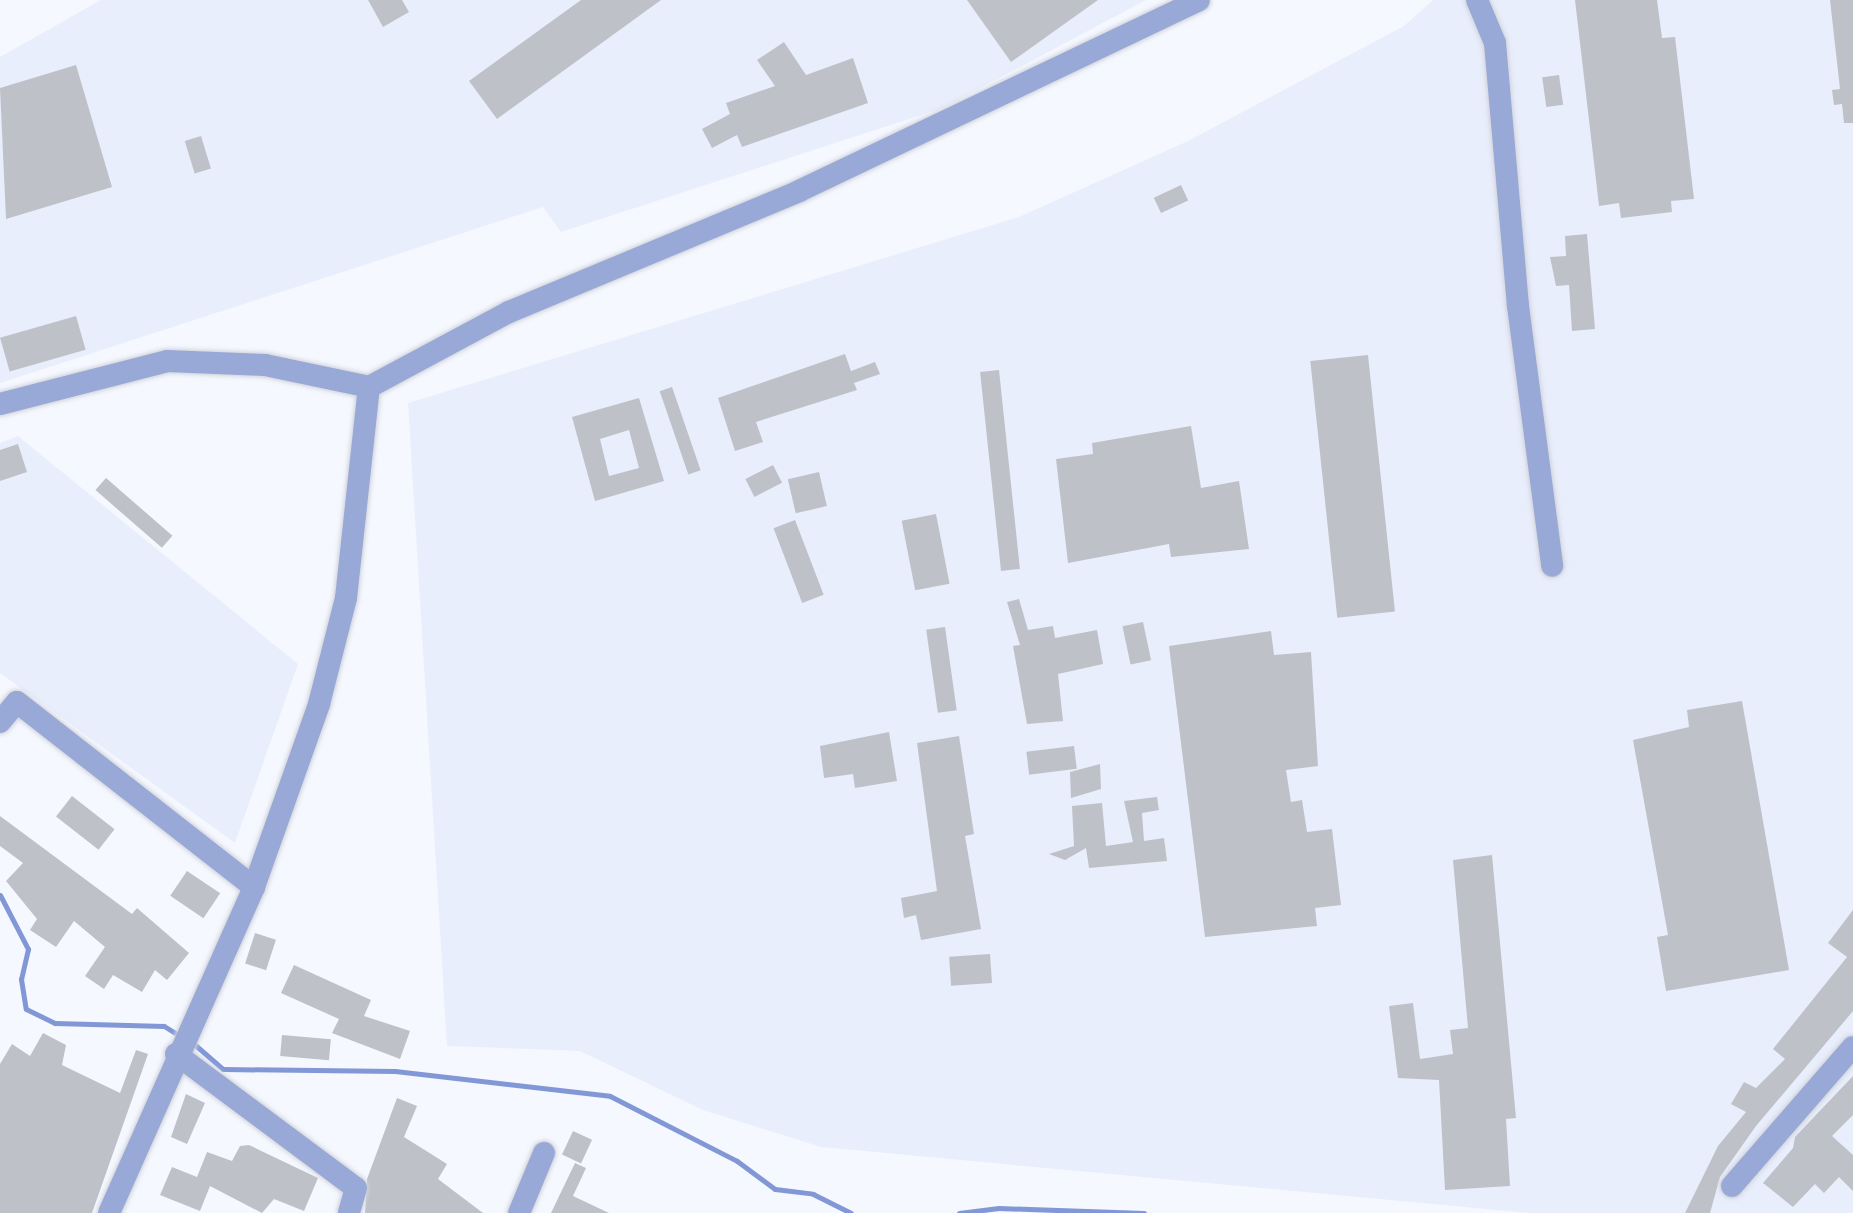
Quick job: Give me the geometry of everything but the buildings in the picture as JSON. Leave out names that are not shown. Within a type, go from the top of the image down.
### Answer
[{"type":"street","points":[[0,404],[167,361],[264,365],[369,387],[509,312],[799,191],[1199,0]]},
{"type":"street","points":[[1477,0],[1495,43],[1518,306],[1552,566]]},
{"type":"street","points":[[109,1213],[190,1020],[254,887],[319,704],[346,598],[369,387]]},
{"type":"street","points":[[0,722],[9,694],[254,887]]},
{"type":"street","points":[[1732,1186],[1853,1048]]},
{"type":"street","points":[[176,1054],[356,1188],[349,1213]]},
{"type":"street","points":[[519,1213],[544,1153]]},
{"type":"shaded area","points":[[101,0],[1146,0],[943,108],[561,232],[543,207],[0,383],[0,57]]},
{"type":"shaded area","points":[[1433,0],[1853,0],[1853,1213],[1529,1213],[821,1147],[703,1110],[580,1051],[447,1046],[408,403],[1019,217],[1188,141],[1404,26]]},
{"type":"shaded area","points":[[18,436],[298,664],[235,843],[0,673],[0,443]]},
{"type":"waterway","points":[[0,895],[28,949],[21,979],[26,1009],[55,1023],[164,1026],[180,1036]]},
{"type":"waterway","points":[[194,1044],[223,1069],[395,1071],[610,1096],[737,1161],[775,1189],[813,1194],[851,1213]]},
{"type":"waterway","points":[[959,1213],[999,1208],[1144,1213]]}]
